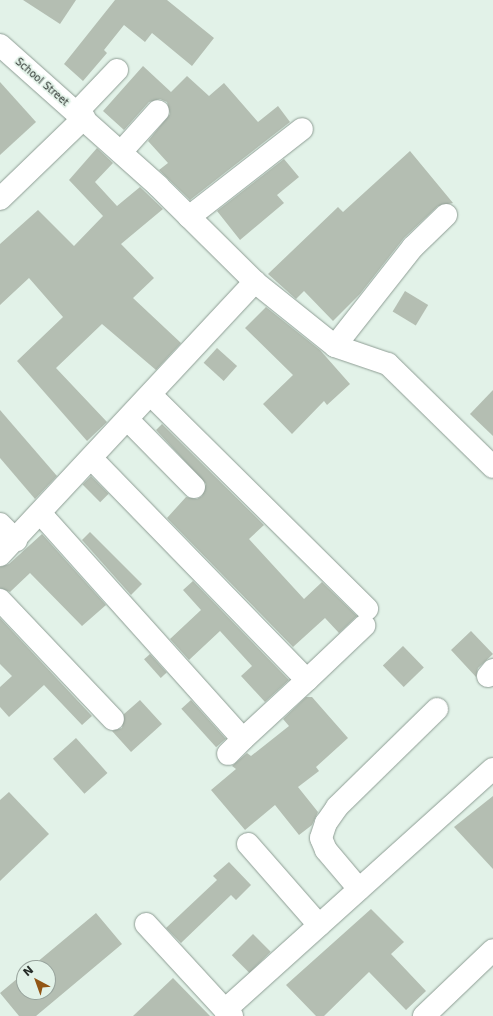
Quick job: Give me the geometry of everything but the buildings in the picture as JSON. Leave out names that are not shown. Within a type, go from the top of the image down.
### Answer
[{"type":"street","name":"School Street","points":[[0,45],[81,115],[121,152],[189,216],[255,282],[335,346],[388,364],[493,467]]},
{"type":"street","points":[[0,199],[81,115],[117,70]]},
{"type":"street","points":[[121,152],[158,111]]},
{"type":"street","points":[[189,216],[302,130]]},
{"type":"street","points":[[335,346],[413,247],[446,215]]},
{"type":"street","points":[[0,555],[41,514],[255,282]]},
{"type":"street","points":[[41,514],[236,747],[307,680],[366,617],[152,395]]},
{"type":"street","points":[[128,420],[194,487]]},
{"type":"street","points":[[92,459],[307,680]]},
{"type":"street","points":[[0,524],[16,540]]},
{"type":"street","points":[[0,600],[113,719]]},
{"type":"street","points":[[359,889],[326,850],[321,838],[326,823],[337,807],[437,709]]},
{"type":"street","points":[[146,924],[228,1013],[319,925],[493,769]]},
{"type":"street","points":[[248,844],[319,925]]},
{"type":"street","points":[[424,1016],[493,950]]}]
